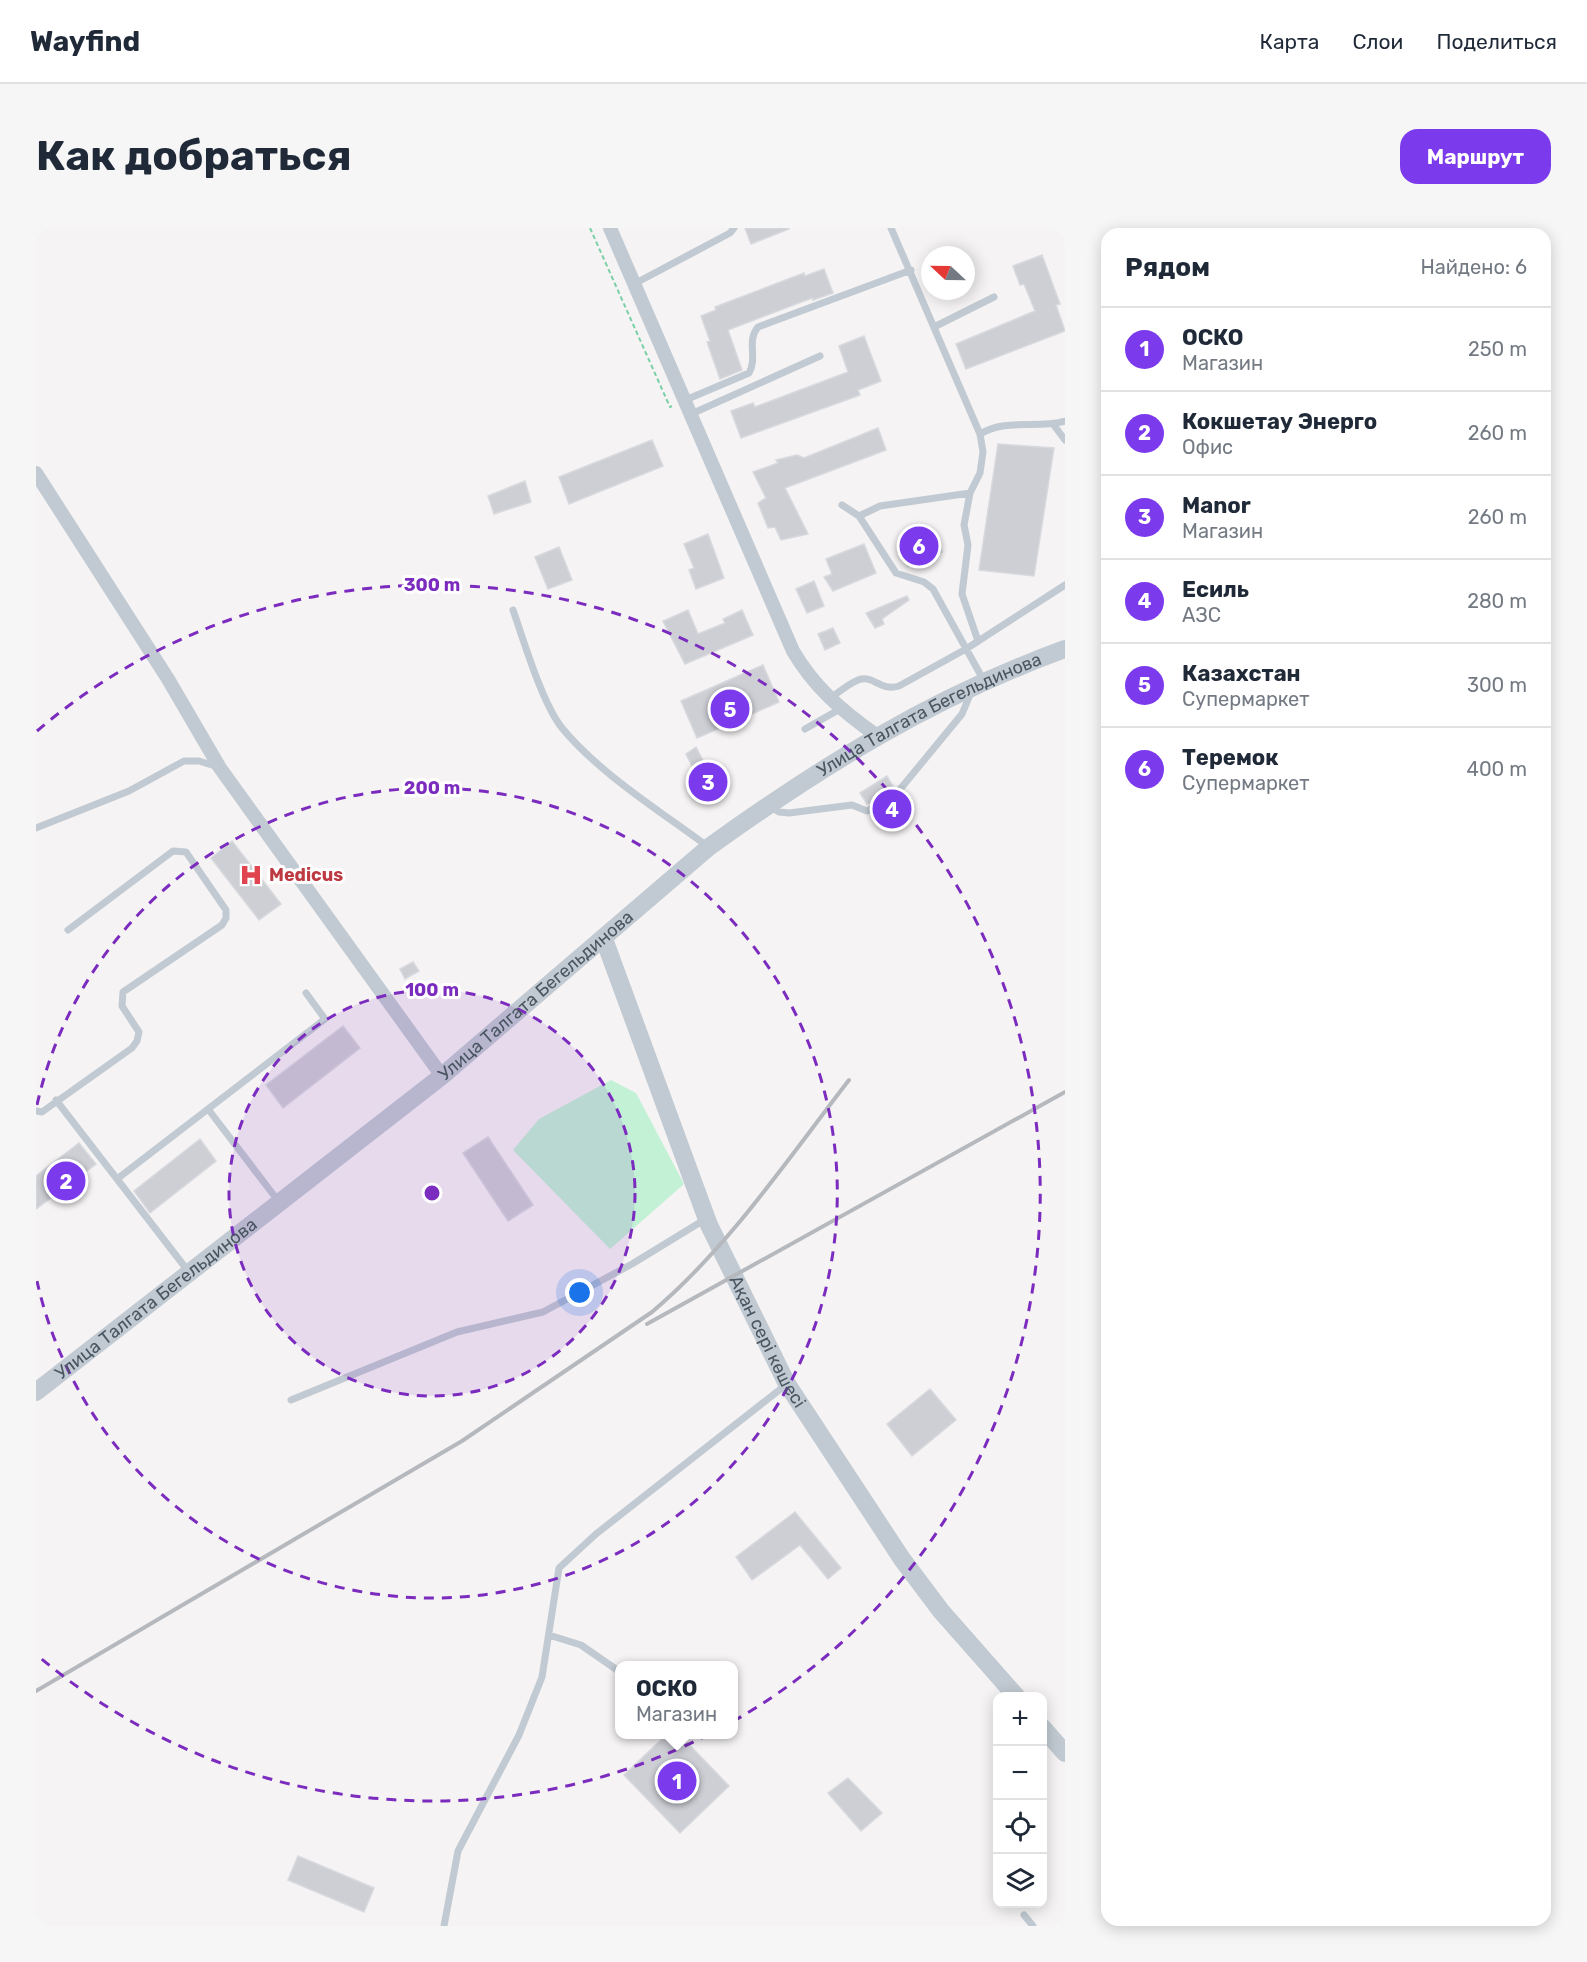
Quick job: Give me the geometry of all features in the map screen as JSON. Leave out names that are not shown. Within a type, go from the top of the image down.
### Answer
[{"type":"street","points":[[610,228],[793,651],[806,673],[829,699],[876,735]]},
{"type":"street","points":[[36,473],[168,679],[220,768],[442,1076]]},
{"type":"street","name":"Улица Талгата Бегельдинова","points":[[36,1392],[442,1076],[709,847],[876,735],[978,683],[1065,649]]},
{"type":"street","name":"Ақан сері көшесі","points":[[603,939],[707,1219],[787,1384],[902,1559],[941,1611],[1012,1692]]},
{"type":"street","points":[[1047,1733],[1065,1753]]},
{"type":"lane","points":[[633,284],[730,233],[734,228]]},
{"type":"lane","points":[[891,228],[980,434],[982,452],[980,473],[970,493],[964,525],[969,545],[962,594],[978,641]]},
{"type":"lane","points":[[683,401],[749,373],[754,360],[752,338],[758,327],[911,270]]},
{"type":"lane","points":[[934,327],[994,297]]},
{"type":"lane","points":[[689,415],[820,356]]},
{"type":"lane","points":[[980,434],[992,427],[1053,424],[1065,421]]},
{"type":"lane","points":[[1053,424],[1065,440]]},
{"type":"lane","points":[[859,516],[880,506],[970,493]]},
{"type":"lane","points":[[842,505],[859,516],[896,573],[924,582],[933,589],[966,649],[978,683],[962,714],[897,793],[888,799]]},
{"type":"lane","points":[[829,699],[857,680],[864,678],[889,689],[899,686],[966,649],[1065,585]]},
{"type":"lane","points":[[513,610],[541,687],[561,727],[595,760],[709,847]]},
{"type":"lane","points":[[805,729],[840,709]]},
{"type":"lane","points":[[36,828],[129,791],[184,761],[199,761],[220,768]]},
{"type":"lane","points":[[769,806],[779,812],[789,813],[852,805],[867,811],[880,804]]},
{"type":"lane","points":[[36,1111],[42,1112],[137,1041],[139,1032],[122,1006],[123,992],[222,925],[226,918],[226,910],[186,852],[173,851],[68,930]]},
{"type":"lane","points":[[117,1179],[325,1018],[306,993]]},
{"type":"lane","points":[[56,1100],[189,1273]]},
{"type":"lane","points":[[208,1109],[279,1202]]},
{"type":"lane","points":[[291,1400],[457,1332],[543,1312],[632,1264],[707,1219]]},
{"type":"lane","points":[[444,1926],[459,1851],[519,1735],[542,1677],[559,1569],[596,1534],[787,1384]]},
{"type":"lane","points":[[549,1635],[581,1645],[615,1669]]},
{"type":"lane","points":[[1024,1915],[1033,1926]]},
{"type":"path","points":[[590,228],[669,407],[683,401]]},
{"type":"green space","points":[[611,1080],[636,1093],[684,1184],[610,1249],[513,1150],[539,1119]]},
{"type":"building","points":[[745,228],[789,228],[789,229],[751,244]]},
{"type":"building","points":[[1042,255],[1060,304],[1056,305],[1065,331],[966,369],[956,344],[1035,311],[1024,284],[1020,285],[1013,266]]},
{"type":"building","points":[[824,269],[833,293],[813,300],[812,298],[728,330],[742,370],[720,379],[701,316],[716,310],[715,307],[804,273],[805,276]]},
{"type":"building","points":[[864,336],[881,381],[858,390],[860,395],[741,438],[731,411],[753,403],[755,407],[848,372],[839,346]]},
{"type":"building","points":[[878,428],[886,450],[785,488],[808,534],[781,540],[775,527],[768,528],[758,503],[766,498],[753,472],[778,463],[776,460],[797,455],[804,458]]},
{"type":"building","points":[[652,440],[663,466],[569,504],[559,477]]},
{"type":"building","points":[[998,444],[1054,448],[1034,576],[979,570]]},
{"type":"building","points":[[525,481],[531,502],[494,514],[488,496]]},
{"type":"building","points":[[932,528],[942,552],[908,566],[898,541]]},
{"type":"building","points":[[708,534],[724,578],[696,589],[689,570],[694,568],[684,544]]},
{"type":"building","points":[[864,544],[876,573],[833,591],[824,577],[832,574],[826,559]]},
{"type":"building","points":[[559,547],[572,580],[548,589],[535,557]]},
{"type":"building","points":[[814,581],[824,606],[807,613],[796,589]]},
{"type":"building","points":[[907,596],[909,600],[882,619],[884,624],[875,628],[866,613]]},
{"type":"building","points":[[688,610],[698,634],[725,623],[723,619],[742,610],[753,635],[685,664],[663,621]]},
{"type":"building","points":[[833,628],[840,643],[825,650],[818,634]]},
{"type":"building","points":[[763,665],[779,702],[697,738],[681,701]]},
{"type":"building","points":[[696,747],[720,794],[708,799],[686,754]]},
{"type":"building","points":[[887,776],[894,788],[882,799],[867,804],[860,793]]},
{"type":"building","points":[[897,800],[903,809],[886,820],[880,810],[886,804]]},
{"type":"building","name":"Medicus","points":[[232,841],[281,904],[259,920],[211,858]]},
{"type":"building","points":[[413,962],[419,971],[405,979],[400,969]]},
{"type":"building","points":[[343,1026],[360,1048],[283,1108],[266,1085]]},
{"type":"building","points":[[488,1137],[533,1205],[508,1221],[463,1153]]},
{"type":"building","points":[[200,1139],[216,1161],[150,1213],[134,1191]]},
{"type":"building","points":[[79,1143],[96,1164],[36,1209],[36,1176]]},
{"type":"building","points":[[930,1389],[956,1420],[912,1456],[887,1424]]},
{"type":"building","points":[[795,1512],[841,1568],[828,1579],[800,1545],[752,1580],[736,1557]]},
{"type":"building","points":[[662,1739],[684,1739],[729,1786],[680,1833],[624,1775]]},
{"type":"building","points":[[848,1778],[882,1813],[861,1831],[828,1793]]},
{"type":"building","points":[[298,1856],[374,1888],[364,1912],[288,1880]]},
{"type":"railway","points":[[36,1691],[462,1441],[652,1312],[707,1260],[732,1231],[849,1080]]},
{"type":"railway","points":[[647,1324],[1065,1092]]},
{"type":"place","name":"Теремок","points":[[919,546]]},
{"type":"place","name":"Казахстан","points":[[730,709]]},
{"type":"place","name":"Manor","points":[[708,782]]},
{"type":"place","name":"Есиль","points":[[892,809]]},
{"type":"place","name":"Medicus","points":[[251,875]]},
{"type":"place","name":"Кокшетау Энерго","points":[[66,1181]]},
{"type":"place","name":"ОСКО","points":[[677,1781]]}]
